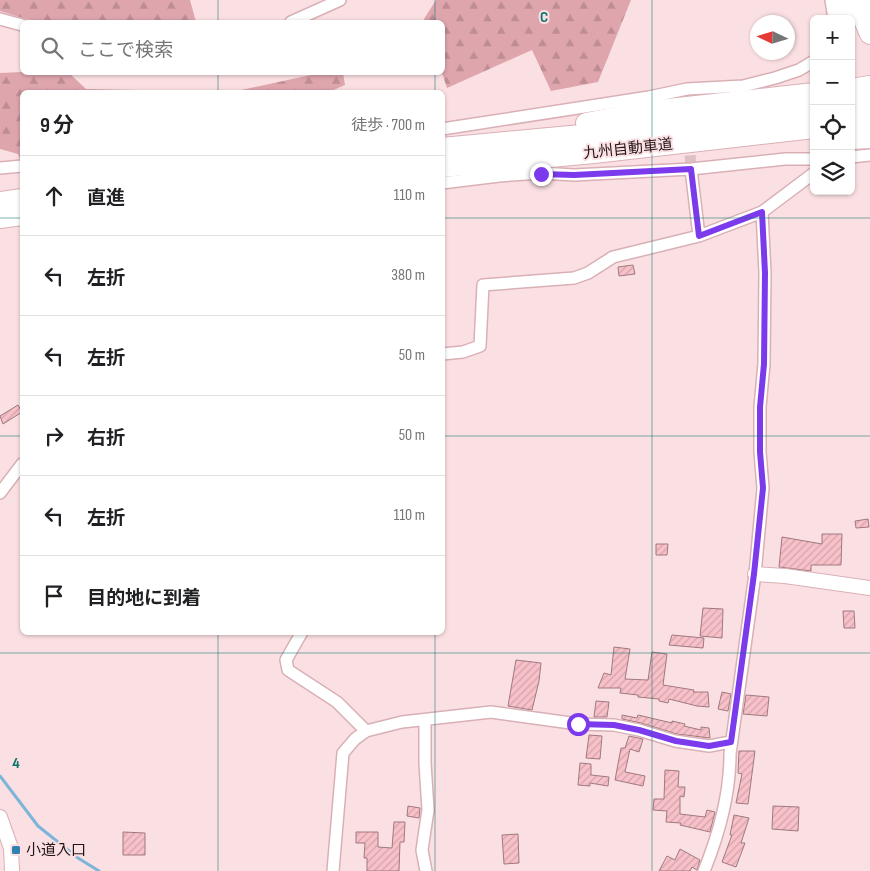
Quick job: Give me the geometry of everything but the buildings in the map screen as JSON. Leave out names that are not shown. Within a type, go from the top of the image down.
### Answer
[{"type":"highway","points":[[845,0],[847,15]]},
{"type":"highway","points":[[859,0],[870,34]]},
{"type":"highway","points":[[736,100],[789,91],[810,83]]},
{"type":"highway","points":[[855,88],[870,86]]},
{"type":"highway","points":[[481,144],[650,110],[810,93]]},
{"type":"highway","points":[[855,106],[870,104]]},
{"type":"highway","name":"九州自動車道","points":[[445,148],[810,111]]},
{"type":"highway","points":[[855,124],[870,122]]},
{"type":"highway","name":"九州自動車道","points":[[445,167],[594,153],[810,128]]},
{"type":"highway","points":[[855,139],[870,138]]},
{"type":"highway","points":[[594,153],[643,154],[810,141]]},
{"type":"highway","points":[[0,202],[20,198]]},
{"type":"highway","points":[[0,218],[20,215]]},
{"type":"street","points":[[295,20],[340,0]]},
{"type":"street","points":[[831,0],[833,15]]},
{"type":"street","points":[[0,19],[20,24]]},
{"type":"street","points":[[445,129],[649,98],[687,89],[743,86],[799,70],[810,63]]},
{"type":"street","points":[[855,156],[870,155]]},
{"type":"street","points":[[445,184],[508,175],[574,175],[691,169],[785,159],[810,159]]},
{"type":"street","points":[[0,168],[20,166]]},
{"type":"street","points":[[691,169],[699,236]]},
{"type":"street","points":[[445,354],[463,352],[480,346],[483,285],[574,278],[588,273],[613,257],[699,236],[762,212],[810,176]]},
{"type":"street","points":[[704,871],[723,813],[730,771],[731,742],[754,574],[763,488],[760,452],[760,407],[764,364],[765,273],[762,212]]},
{"type":"street","points":[[0,493],[20,467]]},
{"type":"street","points":[[754,574],[785,576],[870,588]]},
{"type":"street","points":[[300,635],[286,660],[288,670],[337,702],[366,731]]},
{"type":"street","points":[[333,871],[343,753],[355,739],[366,731],[402,722],[491,712],[578,724],[614,725],[676,741],[709,746],[731,742]]},
{"type":"street","points":[[425,720],[428,810],[422,850],[426,871]]},
{"type":"street","points":[[0,817],[12,848],[12,871]]},
{"type":"green space","points":[[0,0],[190,0],[195,20],[29,20],[0,11]]},
{"type":"green space","points":[[436,0],[631,0],[598,82],[551,91],[532,50],[447,88],[443,75],[445,75],[445,20],[424,19]]},
{"type":"green space","points":[[0,73],[71,75],[86,89],[135,90],[20,90],[20,160],[18,154],[0,149]]},
{"type":"green space","points":[[311,75],[343,75],[345,85],[334,90],[241,90]]},
{"type":"waterway","points":[[0,776],[38,826],[78,858],[99,871]]},
{"type":"tunnel","points":[[689,139],[691,169]]},
{"type":"place","name":"小道入口","points":[[16,850]]},
{"type":"route","points":[[541,174],[574,175],[691,169],[699,236],[762,212],[765,273],[764,364],[760,407],[760,452],[763,488],[754,574],[731,742],[709,746],[676,741],[614,725],[578,724]]}]
